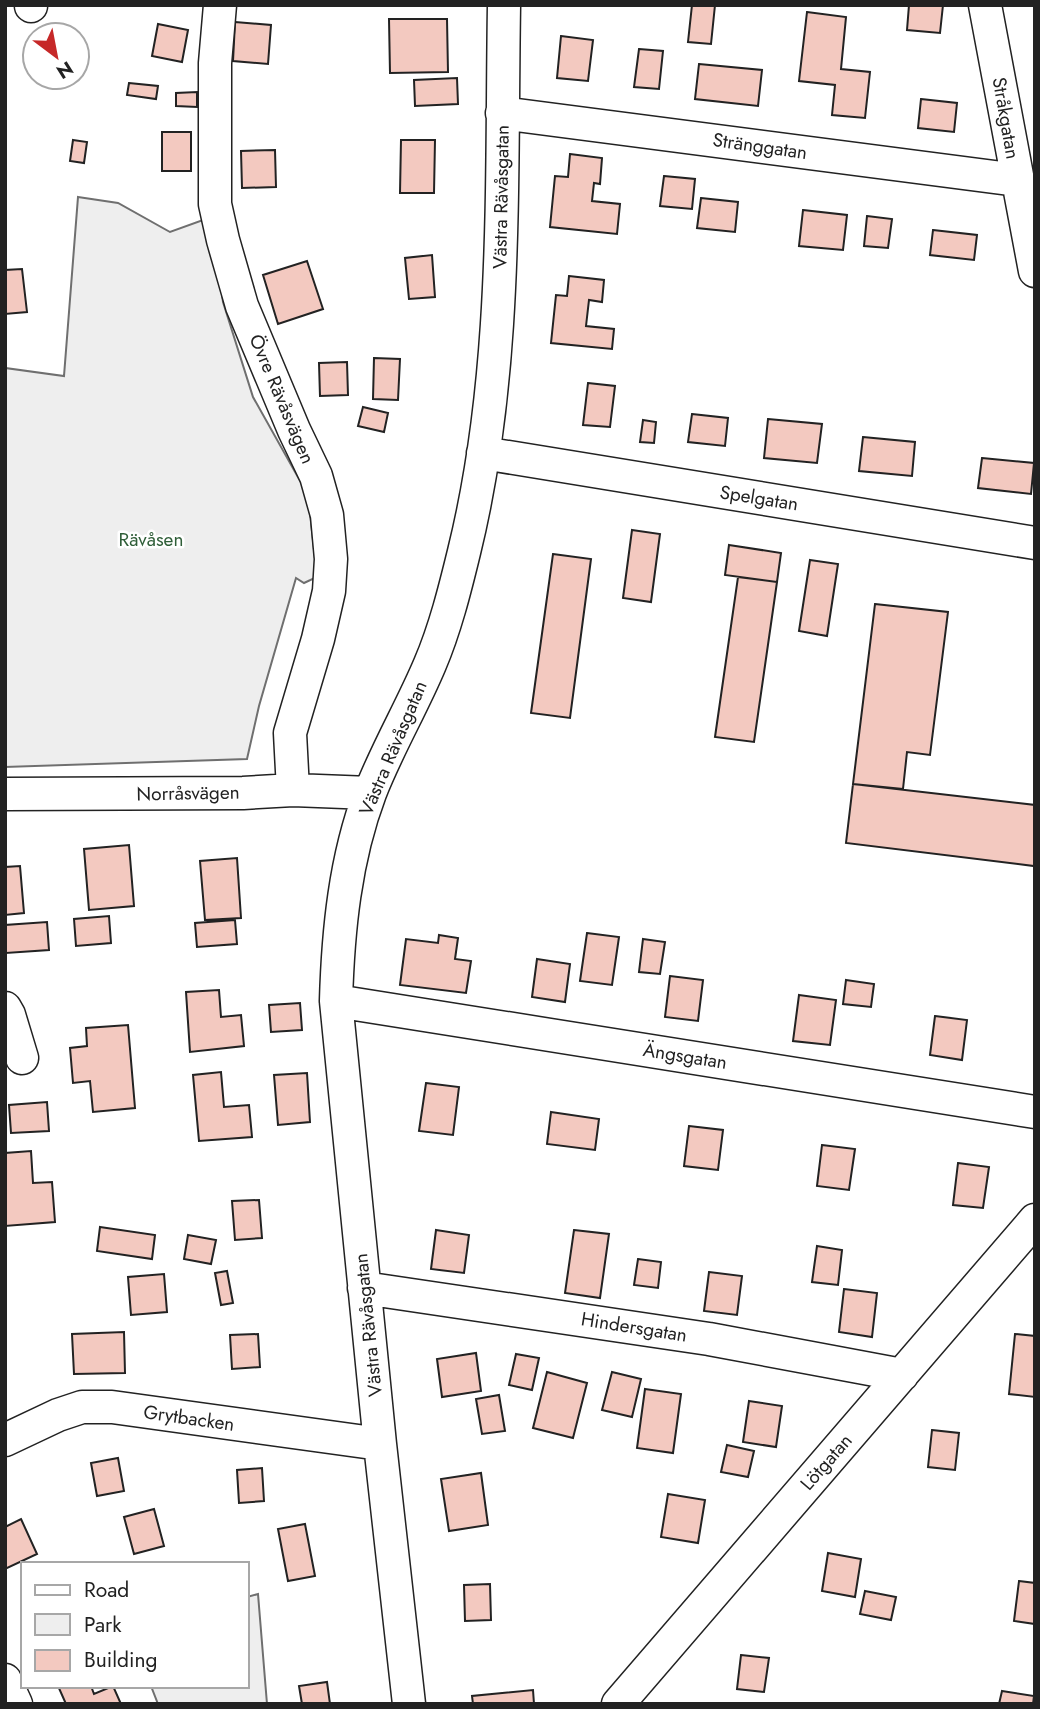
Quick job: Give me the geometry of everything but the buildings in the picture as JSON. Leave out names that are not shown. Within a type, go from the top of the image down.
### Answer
[{"type":"street","name":"Övre Rävåsvägen","points":[[220,5],[215,63],[215,204],[242,306],[316,476],[327,515],[331,559],[329,591],[318,639],[290,733],[293,790]]},
{"type":"street","name":"Västra Rävåsgatan","points":[[409,1704],[336,1001],[342,906],[354,850],[370,793],[431,662],[464,552],[483,453],[494,367],[499,294],[504,5]]},
{"type":"street","name":"Stråkgatan","points":[[985,5],[1035,271]]},
{"type":"street","name":"Stränggatan","points":[[502,113],[1017,180]]},
{"type":"street","name":"Spelgatan","points":[[483,453],[1035,543]]},
{"type":"street","name":"Norråsvägen","points":[[5,794],[243,793],[293,790],[370,793]]},
{"type":"street","name":"Ängsgatan","points":[[336,1001],[1035,1112]]},
{"type":"street","points":[[5,1008],[22,1058]]},
{"type":"street","name":"Lötgatan","points":[[618,1704],[1035,1220]]},
{"type":"street","name":"Hindersgatan","points":[[364,1289],[709,1339],[902,1374]]},
{"type":"street","name":"Grytbacken","points":[[5,1440],[58,1415],[82,1407],[112,1407],[380,1444]]},
{"type":"street","points":[[5,1680],[16,1704]]},
{"type":"green space","name":"Rävåsen","points":[[78,197],[118,203],[170,232],[203,220],[217,255],[223,302],[253,397],[308,495],[317,577],[304,583],[296,578],[259,706],[247,759],[5,767],[5,368],[64,376]]},
{"type":"green space","points":[[258,1594],[267,1704],[158,1704],[152,1688],[248,1688],[248,1597]]}]
